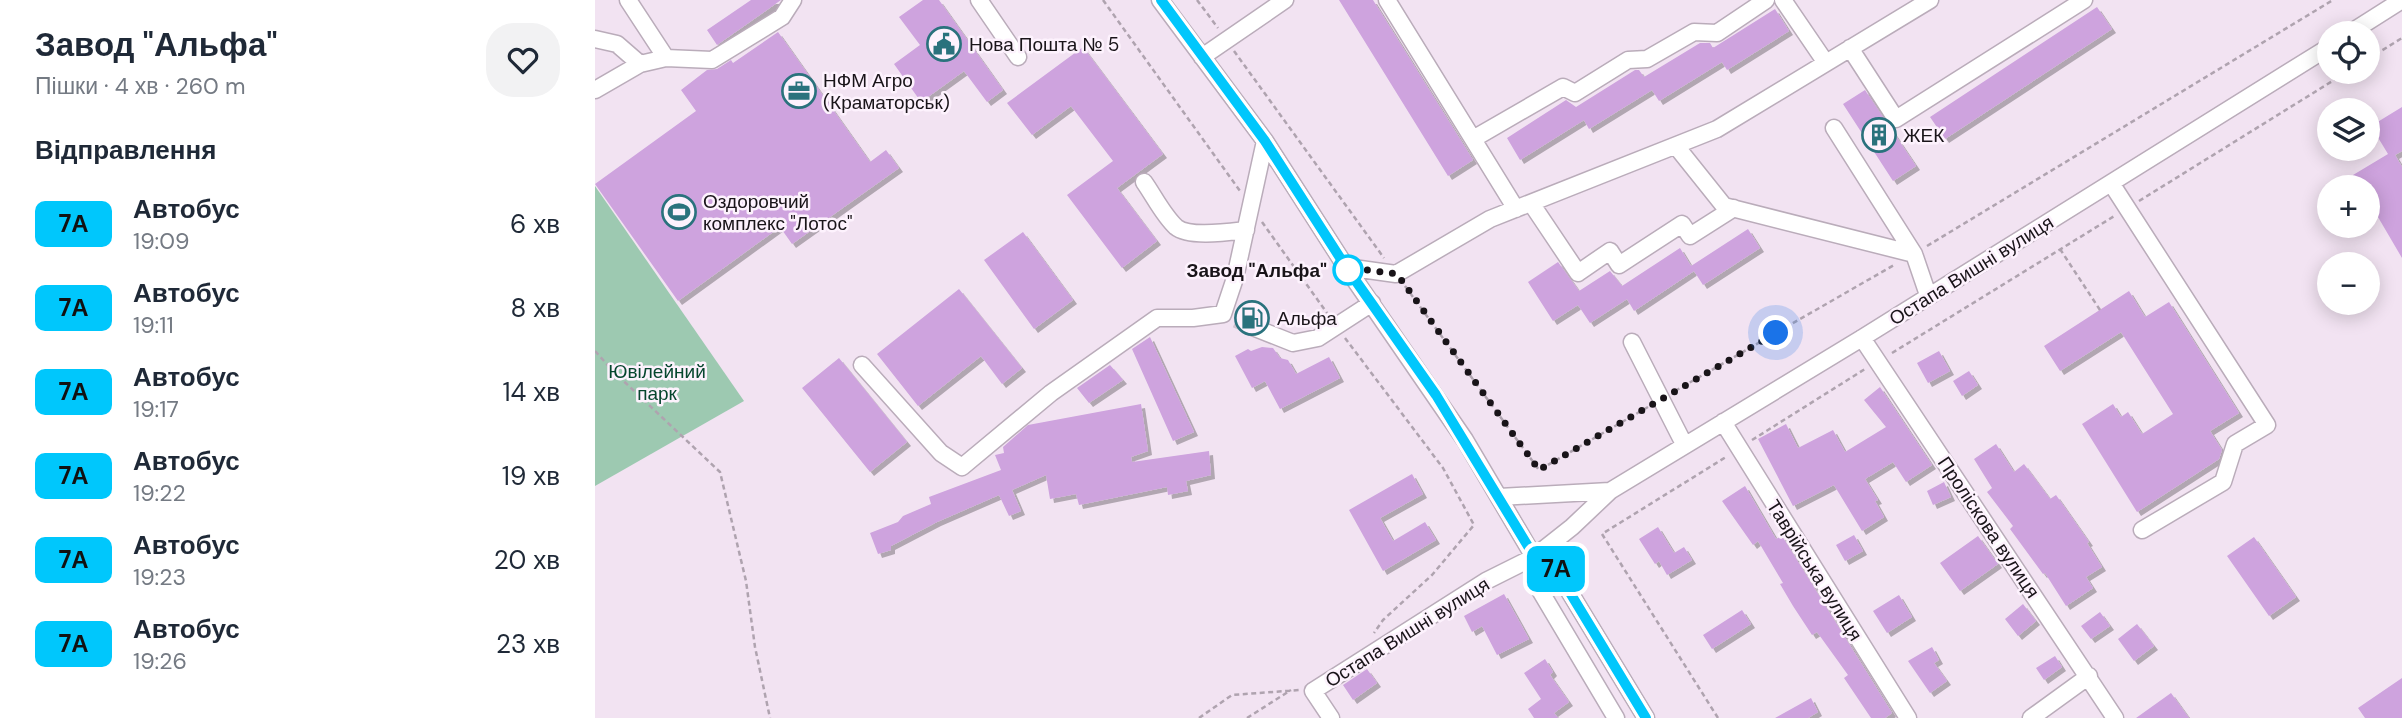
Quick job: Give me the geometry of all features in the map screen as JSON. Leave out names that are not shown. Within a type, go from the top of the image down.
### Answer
[{"type":"street","points":[[628,0],[666,58]]},
{"type":"street","points":[[595,90],[641,64],[666,58],[712,60],[782,18],[793,0]]},
{"type":"street","points":[[979,0],[1018,57]]},
{"type":"street","points":[[1160,0],[1265,141],[1346,267],[1436,395],[1534,556],[1535,582],[1616,718]]},
{"type":"street","points":[[1202,57],[1285,0]]},
{"type":"street","points":[[1387,0],[1473,139],[1578,273],[1609,251],[1619,265],[1682,224],[1690,236],[1734,208]]},
{"type":"street","points":[[1473,139],[1563,87],[1575,93],[1627,60],[1647,59],[1694,32],[1717,33],[1766,0]]},
{"type":"street","points":[[1783,0],[1826,63]]},
{"type":"street","points":[[1346,267],[1397,274],[1490,219],[1717,129],[1930,0]]},
{"type":"street","points":[[1850,48],[1896,118],[2084,0]]},
{"type":"street","points":[[2369,21],[2402,0]]},
{"type":"street","points":[[595,39],[617,44],[641,64]]},
{"type":"street","name":"Остапа Вишні вулиця","points":[[1314,691],[1486,581],[1534,556],[1572,527],[1610,491],[1684,444],[1862,338],[2317,54]]},
{"type":"street","points":[[1834,128],[1913,254],[1928,295]]},
{"type":"street","points":[[1237,320],[1235,278],[1265,141]]},
{"type":"street","points":[[1676,146],[1724,206],[1913,254]]},
{"type":"street","points":[[1143,182],[1177,228],[1189,232],[1219,233],[1245,230]]},
{"type":"street","points":[[2111,183],[2267,425],[2235,444],[2223,482],[2141,530]]},
{"type":"street","points":[[862,365],[941,453],[962,467],[1051,393],[1157,318],[1237,320],[1293,343],[1318,338],[1372,303]]},
{"type":"street","name":"Проліскова вулиця","points":[[1862,338],[2115,718]]},
{"type":"street","points":[[1632,342],[1684,444]]},
{"type":"street","name":"Таврійська вулиця","points":[[1723,422],[1908,718]]},
{"type":"street","points":[[1499,498],[1610,491]]},
{"type":"street","points":[[1534,556],[1555,568],[1646,718]]},
{"type":"street","points":[[2031,718],[2089,676]]},
{"type":"street","points":[[1314,691],[1331,718]]},
{"type":"path","points":[[1103,0],[1337,326],[1443,468],[1474,525],[1432,575],[1383,620],[1368,643]]},
{"type":"path","points":[[1197,0],[1539,470],[1913,254],[2333,0]]},
{"type":"path","points":[[2380,52],[2402,38]]},
{"type":"path","points":[[1718,718],[1602,534],[2328,84]]},
{"type":"path","points":[[2060,250],[2100,310]]},
{"type":"path","points":[[595,351],[614,373],[720,472],[746,582],[755,647],[770,718]]},
{"type":"path","points":[[1247,718],[1292,690]]},
{"type":"path","name":"Остапа Вишні вулиця","points":[[1199,718],[1232,695],[1314,691]]},
{"type":"green space","name":"Ювілейний парк","points":[[595,186],[744,401],[595,486]]},
{"type":"building","points":[[751,0],[781,0],[717,45],[707,30]]},
{"type":"building","points":[[923,0],[939,0],[1003,90],[987,102],[964,71],[921,102],[894,64],[920,45],[899,17]]},
{"type":"building","points":[[1339,0],[1373,0],[1473,160],[1448,176]]},
{"type":"building","points":[[2097,7],[2112,29],[1945,139],[1930,117]]},
{"type":"building","points":[[1775,9],[1789,31],[1727,70],[1722,62],[1659,101],[1652,90],[1589,129],[1584,120],[1520,160],[1507,138],[1566,100],[1576,107],[1635,70],[1639,70],[1644,77],[1700,43],[1710,43],[1713,48]]},
{"type":"building","points":[[778,32],[870,162],[886,150],[899,168],[792,244],[780,227],[678,301],[595,184],[696,111],[681,90],[707,70],[717,69],[731,60],[733,63]]},
{"type":"building","points":[[1083,47],[1163,154],[1117,188],[1157,241],[1122,268],[1067,195],[1113,161],[1071,106],[1032,135],[1007,103]]},
{"type":"building","name":"ЖЕК","points":[[1865,90],[1916,166],[1893,181],[1843,104]]},
{"type":"building","points":[[2402,107],[2402,151],[2395,155],[2402,167],[2402,258],[2380,220],[2380,175],[2353,175],[2388,154],[2380,141],[2380,120]]},
{"type":"building","points":[[1748,229],[1760,248],[1703,285],[1694,271],[1634,311],[1627,299],[1590,323],[1578,305],[1553,321],[1528,282],[1558,262],[1579,291],[1610,271],[1622,286],[1680,248],[1691,266]]},
{"type":"building","points":[[1023,232],[1073,300],[1034,329],[984,260]]},
{"type":"building","points":[[959,289],[1022,368],[1002,384],[981,356],[918,406],[877,354]]},
{"type":"building","points":[[2129,291],[2145,317],[2169,302],[2239,413],[2210,431],[2222,450],[2219,459],[2137,512],[2082,424],[2113,404],[2121,417],[2128,412],[2142,434],[2173,414],[2121,332],[2060,371],[2044,346]]},
{"type":"building","points":[[1150,337],[1194,432],[1173,441],[1132,349]]},
{"type":"building","points":[[1262,347],[1273,348],[1280,358],[1288,360],[1296,374],[1329,357],[1340,378],[1280,409],[1265,381],[1252,388],[1235,356],[1248,349],[1251,351]]},
{"type":"building","points":[[1939,351],[1950,371],[1928,383],[1917,363]]},
{"type":"building","points":[[839,358],[907,442],[870,472],[802,388]]},
{"type":"building","points":[[1110,365],[1123,380],[1089,403],[1077,388]]},
{"type":"building","points":[[1969,371],[1978,385],[1962,396],[1953,381]]},
{"type":"building","points":[[1880,387],[1932,465],[1906,482],[1893,462],[1865,479],[1878,500],[1875,501],[1884,517],[1862,531],[1834,485],[1793,506],[1758,439],[1786,424],[1798,448],[1833,430],[1845,452],[1886,427],[1864,400]]},
{"type":"building","points":[[1141,404],[1148,451],[1131,457],[1132,462],[1209,451],[1211,475],[1186,481],[1188,491],[1168,495],[1167,487],[1079,505],[1076,494],[1050,499],[1046,475],[1012,490],[1021,511],[1009,516],[999,495],[937,522],[891,546],[891,550],[878,554],[870,533],[931,504],[929,497],[1001,470],[995,455],[1004,453],[1003,447],[1028,425]]},
{"type":"building","points":[[1996,444],[2014,472],[2024,464],[2050,499],[2056,495],[2089,542],[2087,543],[2102,567],[2086,577],[2093,588],[2066,606],[2045,573],[2043,574],[2010,529],[2013,526],[1987,492],[1992,488],[1974,459]]},
{"type":"building","points":[[1412,474],[1423,494],[1380,518],[1393,541],[1425,522],[1436,540],[1383,571],[1349,510]]},
{"type":"building","points":[[1944,482],[1951,497],[1933,505],[1927,491]]},
{"type":"building","points":[[1745,486],[1776,539],[1782,536],[1892,713],[1885,718],[1871,718],[1844,678],[1848,675],[1817,632],[1812,635],[1793,606],[1758,541],[1753,545],[1722,501]]},
{"type":"building","points":[[1658,527],[1674,553],[1684,547],[1692,560],[1667,575],[1659,561],[1655,564],[1639,539]]},
{"type":"building","points":[[1854,535],[1863,551],[1845,561],[1836,545]]},
{"type":"building","points":[[1978,536],[1998,564],[1960,591],[1940,563]]},
{"type":"building","points":[[2254,537],[2296,597],[2269,616],[2227,556]]},
{"type":"building","points":[[1504,594],[1529,639],[1497,655],[1482,626],[1472,632],[1464,616]]},
{"type":"building","points":[[1899,595],[1912,617],[1887,633],[1873,611]]},
{"type":"building","points":[[2023,604],[2036,621],[2018,636],[2005,619]]},
{"type":"building","points":[[1742,610],[1751,624],[1712,649],[1703,635]]},
{"type":"building","points":[[2100,612],[2110,626],[2091,639],[2081,626]]},
{"type":"building","points":[[2137,624],[2154,646],[2134,661],[2118,639]]},
{"type":"building","points":[[1932,647],[1939,660],[1934,663],[1947,681],[1930,693],[1908,661]]},
{"type":"building","points":[[2055,656],[2062,667],[2044,680],[2036,668]]},
{"type":"building","points":[[1545,659],[1553,672],[1550,675],[1569,702],[1554,713],[1558,718],[1534,718],[1528,709],[1541,699],[1524,673]]},
{"type":"building","points":[[1367,669],[1377,683],[1353,700],[1343,685]]},
{"type":"building","points":[[2402,678],[2402,718],[2365,718],[2358,708]]},
{"type":"building","points":[[2171,693],[2189,718],[2136,718]]},
{"type":"building","points":[[1811,698],[1818,712],[1808,718],[1775,718]]},
{"type":"tunnel","points":[[1236,320],[1250,326]]},
{"type":"bus line","name":"7А","points":[[1161,0],[1265,141],[1346,267],[1436,395],[1534,556],[1555,568],[1646,718]]},
{"type":"place","name":"Нова Пошта № 5","points":[[944,44]]},
{"type":"place","name":"НФМ Агро (Краматорськ)","points":[[799,91]]},
{"type":"place","name":"ЖЕК","points":[[1879,135]]},
{"type":"place","name":"Оздоровчий комплекс \"Лотос\"","points":[[679,212]]},
{"type":"place","name":"Завод \"Альфа\"","points":[[1348,270]]},
{"type":"place","name":"Альфа","points":[[1252,318]]},
{"type":"route","points":[[1348,270],[1346,267],[1397,274],[1539,470],[1776,333]]}]
